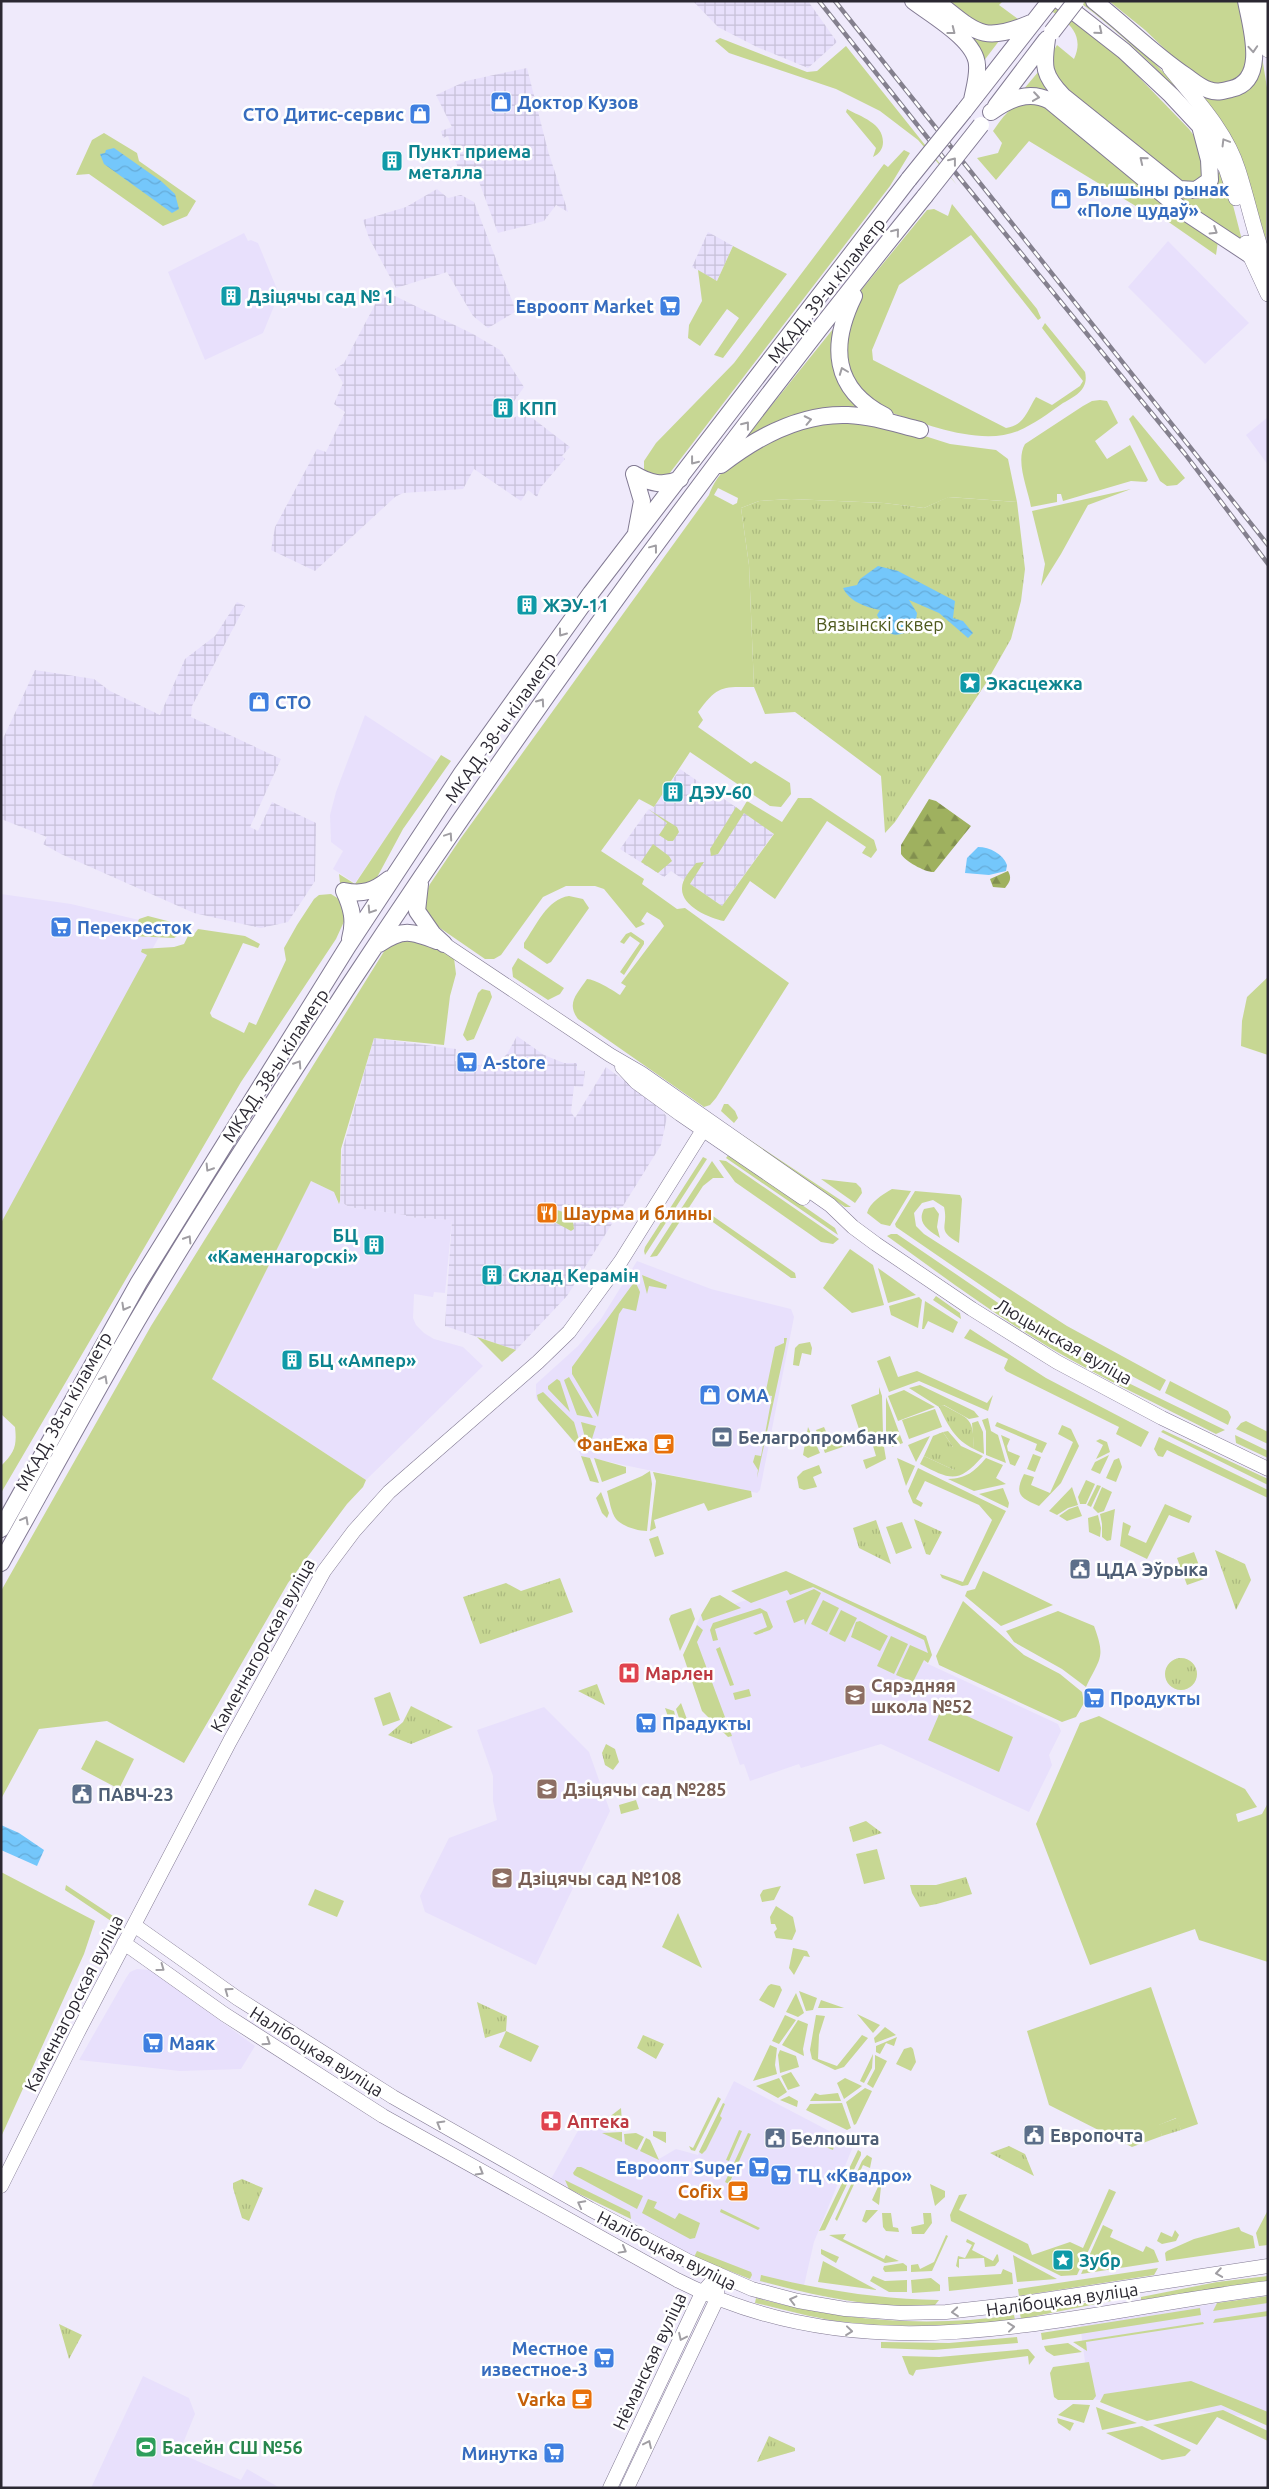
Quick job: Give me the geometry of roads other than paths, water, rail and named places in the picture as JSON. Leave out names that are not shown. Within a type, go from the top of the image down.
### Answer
[{"type":"highway","points":[[913,1],[956,34],[973,52],[977,65],[968,107]]},
{"type":"highway","points":[[936,1],[973,30],[987,35],[1009,32],[1035,21]]},
{"type":"highway","name":"МКАД, 39-ы кіламетр","points":[[591,593],[909,179],[968,107],[1050,1]]},
{"type":"highway","points":[[1050,36],[1044,63],[1047,76],[1055,88],[1179,189],[1196,190],[1210,180],[1209,160],[1200,126],[1171,95],[1124,51],[1060,1]]},
{"type":"highway","name":"МКАД, 39-ы кіламетр","points":[[610,606],[867,268],[1076,1]]},
{"type":"highway","points":[[1094,1],[1167,63],[1207,90],[1218,92],[1235,88],[1242,84],[1252,71],[1254,61],[1246,1]]},
{"type":"highway","points":[[986,118],[1002,104],[1020,97],[1037,96],[1050,101],[1182,210],[1250,256]]},
{"type":"highway","points":[[706,478],[726,461],[767,436],[803,421],[847,415],[881,420],[920,430],[870,409],[854,393],[841,368],[838,350],[840,329],[867,268]]},
{"type":"highway","points":[[636,535],[642,501],[634,474],[652,483],[672,483],[680,479]]},
{"type":"highway","name":"МКАД, 38-ы кіламетр","points":[[1,1529],[139,1282],[348,946],[462,773],[591,593]]},
{"type":"highway","name":"МКАД, 38-ы кіламетр","points":[[1,1563],[128,1336],[271,1105],[500,759],[610,606]]},
{"type":"highway","points":[[348,946],[353,916],[351,906],[344,891],[360,894],[370,891],[395,875]]},
{"type":"highway","points":[[422,876],[418,890],[417,911],[433,934],[444,944]]},
{"type":"highway","points":[[376,946],[393,936],[408,932],[418,933],[444,944]]},
{"type":"main road","points":[[1259,1],[1268,50]]},
{"type":"main road","points":[[1167,63],[1227,144],[1238,169],[1258,246],[1268,270]]},
{"type":"main road","points":[[1200,126],[1226,168],[1250,256],[1268,294]]},
{"type":"main road","name":"Люцынская вуліца","points":[[444,944],[614,1058],[641,1073],[705,1126],[830,1205],[853,1227],[972,1309],[1058,1362],[1162,1418],[1268,1469]]},
{"type":"main road","name":"Каменнагорская вуліца","points":[[1,2186],[124,1943],[234,1732],[324,1571],[354,1531],[389,1492],[538,1362],[569,1332],[616,1268],[705,1126]]},
{"type":"main road","name":"Налібоцкая вуліца","points":[[134,1925],[254,2009],[394,2097],[556,2190],[718,2275],[757,2290],[821,2306],[900,2313],[980,2309],[1268,2266]]},
{"type":"main road","name":"Налібоцкая вуліца","points":[[124,1943],[239,2024],[383,2116],[495,2180],[702,2293],[745,2309],[811,2325],[859,2332],[903,2334],[953,2333],[1010,2327],[1268,2288]]},
{"type":"main road","name":"Нёманская вуліца","points":[[610,2488],[702,2293],[718,2275]]},
{"type":"main road","name":"Нёманская вуліца","points":[[627,2488],[717,2299],[718,2275]]},
{"type":"main road","points":[[1131,2287],[1135,2308]]},
{"type":"water","points":[[114,148],[161,181],[175,194],[179,209],[172,213],[104,164],[100,154]]},
{"type":"water","points":[[878,566],[898,571],[955,601],[953,618],[963,621],[973,633],[968,638],[939,613],[909,600],[917,613],[915,628],[896,635],[888,632],[877,615],[880,610],[858,603],[843,588],[857,585],[860,579]]},
{"type":"water","points":[[978,847],[983,847],[999,854],[1007,865],[1006,871],[989,875],[965,873],[967,858]]},
{"type":"water","points":[[1,1825],[19,1833],[44,1850],[37,1866],[1,1850]]},
{"type":"railway","points":[[819,1],[950,166],[1185,454],[1268,564]]},
{"type":"railway","points":[[835,1],[1268,545]]},
{"type":"place","name":"Доктор Кузов","points":[[501,102]]},
{"type":"place","name":"СТО Дитис-сервис","points":[[420,114]]},
{"type":"place","name":"Пункт приема металла","points":[[392,161]]},
{"type":"place","name":"Блышыны рынак «Поле цудаў»","points":[[1061,199]]},
{"type":"place","name":"Дзіцячы сад № 1","points":[[231,296]]},
{"type":"place","name":"Евроопт Market","points":[[670,306]]},
{"type":"place","name":"КПП","points":[[503,408]]},
{"type":"place","name":"ЖЭУ-11","points":[[527,605]]},
{"type":"place","name":"Экасцежка","points":[[970,683]]},
{"type":"place","name":"СТО","points":[[259,702]]},
{"type":"place","name":"ДЭУ-60","points":[[673,792]]},
{"type":"place","name":"Перекресток","points":[[61,927]]},
{"type":"place","name":"А-store","points":[[467,1062]]},
{"type":"place","name":"Шаурма и блины","points":[[547,1213]]},
{"type":"place","name":"БЦ «Каменнагорскі»","points":[[374,1245]]},
{"type":"place","name":"Склад Керамін","points":[[492,1275]]},
{"type":"place","name":"БЦ «Ампер»","points":[[292,1360]]},
{"type":"place","name":"ОМА","points":[[710,1395]]},
{"type":"place","name":"Белагропромбанк","points":[[722,1437]]},
{"type":"place","name":"ФанЕжа","points":[[664,1444]]},
{"type":"place","name":"ЦДА Эўрыка","points":[[1080,1569]]},
{"type":"place","name":"Марлен","points":[[629,1673]]},
{"type":"place","name":"Сярэдняя школа №52","points":[[855,1695]]},
{"type":"place","name":"Продукты","points":[[1094,1698]]},
{"type":"place","name":"Прадукты","points":[[646,1723]]},
{"type":"place","name":"Дзіцячы сад №285","points":[[547,1789]]},
{"type":"place","name":"ПАВЧ-23","points":[[82,1794]]},
{"type":"place","name":"Дзіцячы сад №108","points":[[502,1878]]},
{"type":"place","name":"Маяк","points":[[153,2043]]},
{"type":"place","name":"Аптека","points":[[551,2121]]},
{"type":"place","name":"Европочта","points":[[1034,2135]]},
{"type":"place","name":"Белпошта","points":[[775,2138]]},
{"type":"place","name":"Евроопт Super","points":[[759,2167]]},
{"type":"place","name":"ТЦ «Квадро»","points":[[781,2175]]},
{"type":"place","name":"Cofix","points":[[738,2191]]},
{"type":"place","name":"Зубр","points":[[1063,2260]]},
{"type":"place","name":"Местное известное-3","points":[[604,2358]]},
{"type":"place","name":"Varka","points":[[582,2399]]},
{"type":"place","name":"Басейн СШ №56","points":[[146,2447]]},
{"type":"place","name":"Минутка","points":[[554,2453]]},
{"type":"park label","name":"Вязынскі сквер","points":[[880,624]]}]
